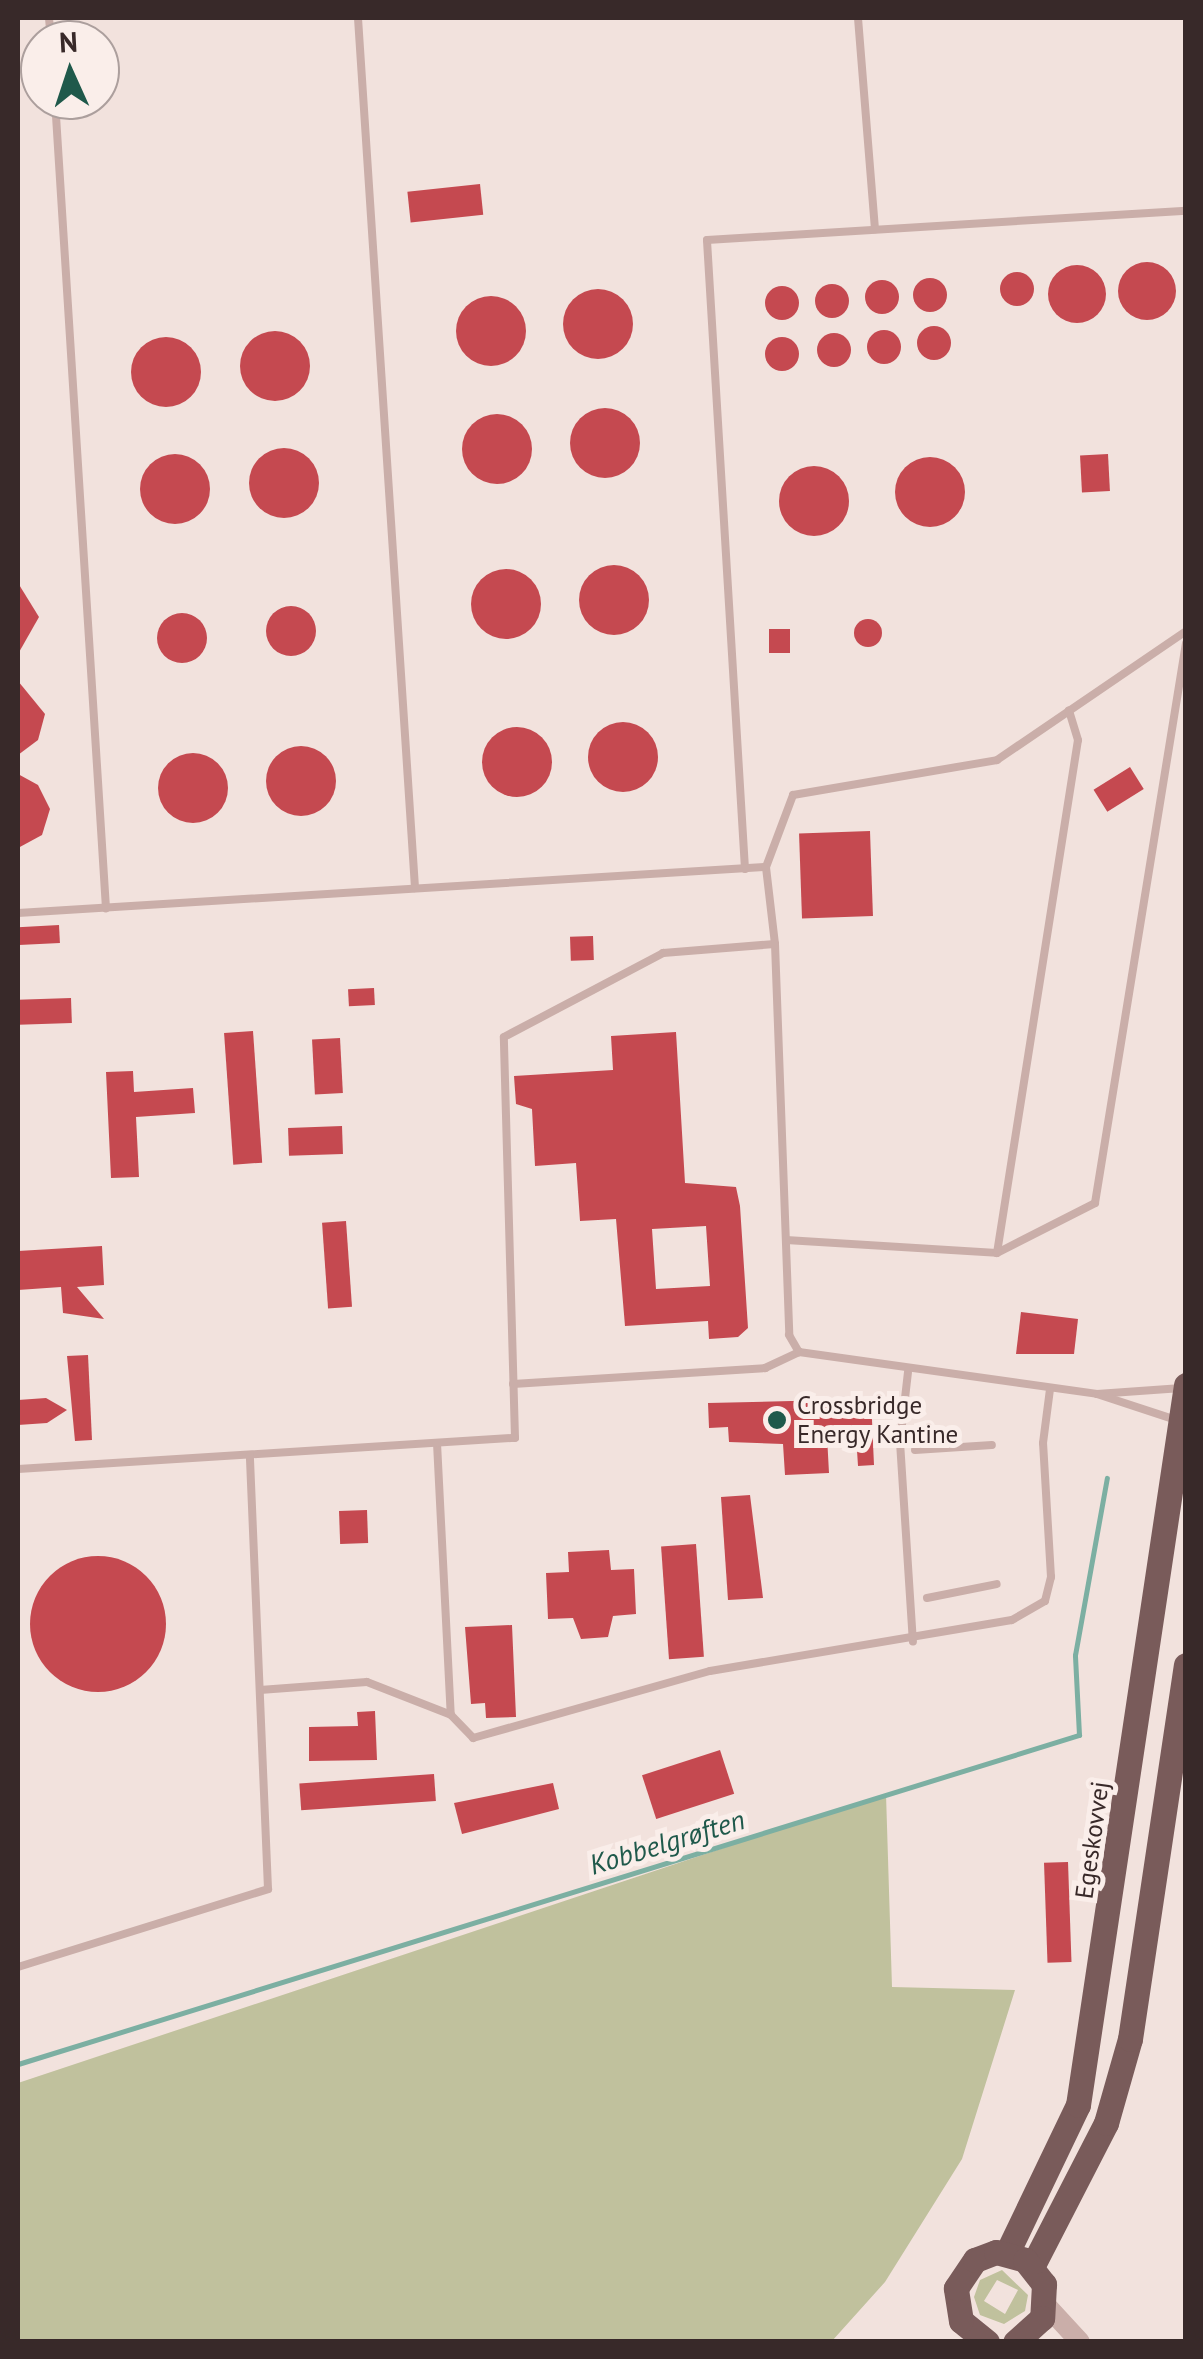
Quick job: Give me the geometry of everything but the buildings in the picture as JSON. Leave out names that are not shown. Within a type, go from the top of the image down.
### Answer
[{"type":"main road","name":"Egeskovvej","points":[[1007,2253],[1078,2106],[1185,1387]]},
{"type":"main road","points":[[1027,2340],[1046,2305],[1033,2265],[1106,2124],[1130,2039],[1186,1665]]},
{"type":"main road","points":[[986,2342],[955,2331],[960,2278],[974,2260],[1007,2253],[1033,2265]]},
{"type":"street","points":[[1046,2305],[1080,2342]]},
{"type":"lane","points":[[358,18],[415,888]]},
{"type":"lane","points":[[858,18],[875,229]]},
{"type":"lane","points":[[56,120],[106,908]]},
{"type":"lane","points":[[745,868],[706,240],[1186,211]]},
{"type":"lane","points":[[513,1384],[766,1368],[799,1352],[789,1335],[776,944],[766,868],[793,795],[996,760],[1186,630]]},
{"type":"lane","points":[[786,1240],[998,1253],[1095,1202],[1186,643]]},
{"type":"lane","points":[[998,1253],[1078,740],[1069,710]]},
{"type":"lane","points":[[18,913],[766,868]]},
{"type":"lane","points":[[18,1469],[515,1438],[504,1037],[663,954],[776,944]]},
{"type":"lane","name":"Egeskovvej","points":[[799,1352],[908,1372],[1097,1394],[1181,1420]]},
{"type":"lane","points":[[908,1372],[900,1442],[913,1642]]},
{"type":"lane","name":"Egeskovvej","points":[[1097,1394],[1185,1387]]},
{"type":"lane","points":[[260,1690],[368,1682],[450,1714],[473,1738],[710,1670],[913,1642],[1012,1620],[1045,1601],[1050,1388]]},
{"type":"lane","points":[[437,1443],[450,1714]]},
{"type":"lane","points":[[915,1450],[992,1445]]},
{"type":"lane","points":[[18,1967],[268,1889],[250,1455]]},
{"type":"lane","points":[[927,1598],[997,1584]]},
{"type":"green space","points":[[886,1794],[892,1987],[1015,1990],[962,2159],[885,2282],[832,2341],[18,2341],[18,2083]]},
{"type":"green space","points":[[1002,2270],[1028,2295],[1025,2311],[1004,2324],[980,2315],[974,2297],[980,2280]],"holes":[[[997,2280],[1018,2290],[1005,2314],[984,2301]]]},
{"type":"waterway","name":"Kobbelgrøften","points":[[18,2064],[1079,1735],[1075,1655],[1107,1478]]},
{"type":"place","name":"Crossbridge Energy Kantine","points":[[777,1420]]}]
